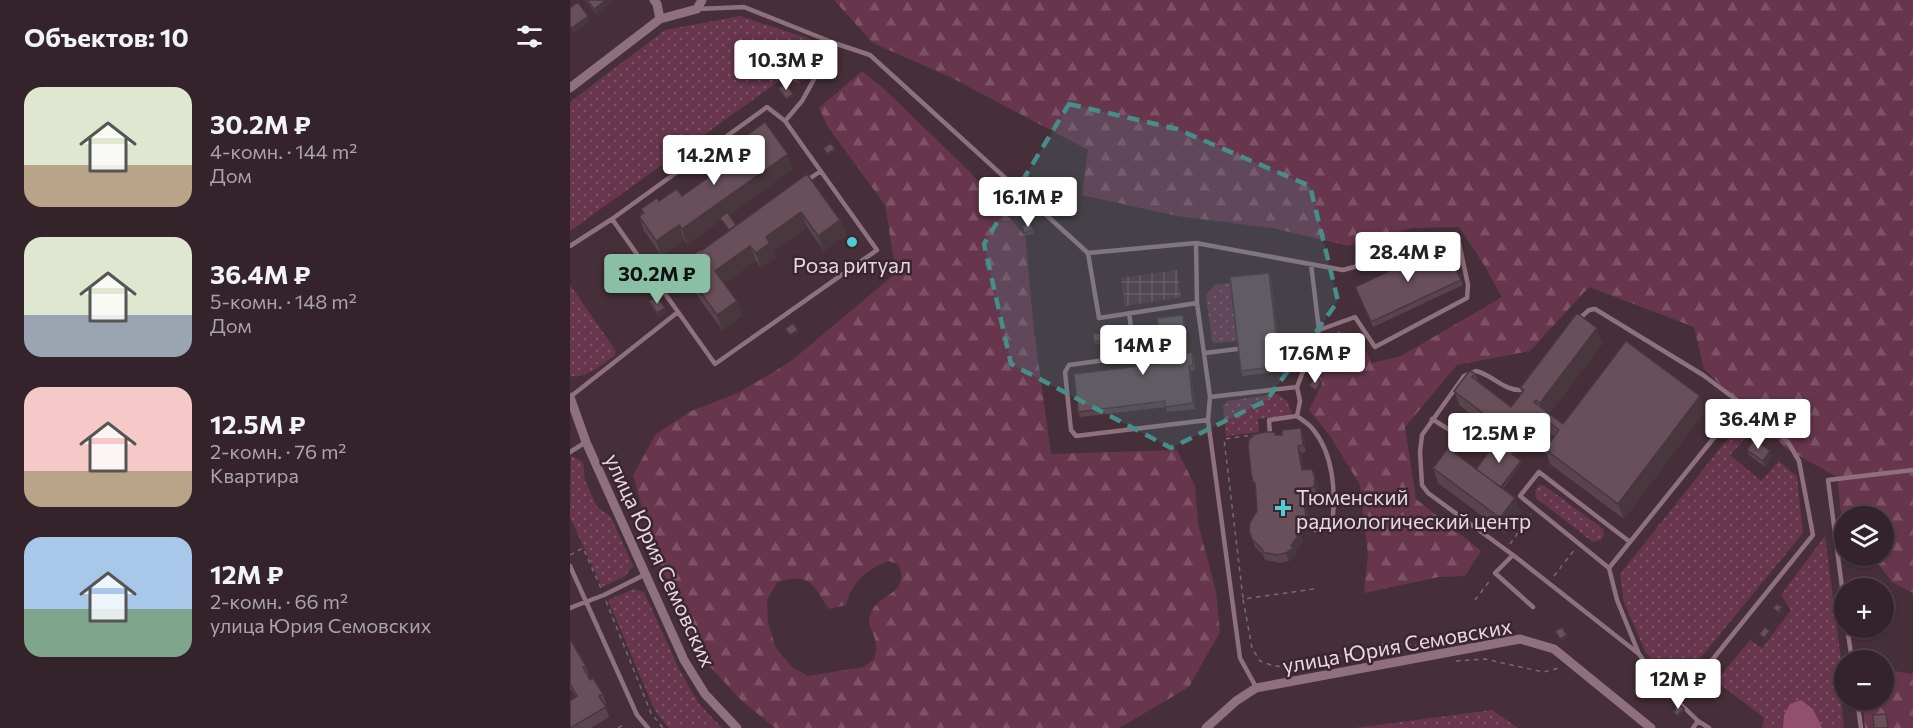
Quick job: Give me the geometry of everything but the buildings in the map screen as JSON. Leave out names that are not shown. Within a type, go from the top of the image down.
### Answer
[{"type":"street","points":[[654,0],[660,19]]},
{"type":"street","points":[[570,88],[660,19],[697,9],[702,0]]},
{"type":"street","name":"улица Юрия Семовских","points":[[570,397],[586,442],[684,660],[705,694],[737,728]]},
{"type":"street","name":"улица Юрия Семовских","points":[[1206,728],[1236,701],[1256,688],[1521,639],[1554,650],[1651,728]]},
{"type":"lane","points":[[697,9],[744,7],[870,55],[1088,253],[1099,318],[1197,303]]},
{"type":"lane","points":[[785,121],[802,101],[834,43]]},
{"type":"lane","points":[[570,246],[612,219],[767,107],[785,121],[877,250],[715,364],[612,219]]},
{"type":"lane","points":[[803,184],[821,171]]},
{"type":"lane","points":[[1088,253],[1196,243],[1343,270],[1453,240],[1460,243],[1468,285],[1467,298],[1375,347],[1355,317],[1319,330]]},
{"type":"lane","points":[[1196,243],[1197,303],[1210,397],[1208,420],[1240,658],[1256,688]]},
{"type":"lane","points":[[657,282],[685,264]]},
{"type":"lane","points":[[1297,416],[1300,401],[1297,387],[1319,330],[1311,264]]},
{"type":"lane","points":[[1576,322],[1589,309],[1595,309],[1703,375],[1766,422],[1788,442],[1799,461],[1813,536],[1679,701]]},
{"type":"lane","points":[[570,397],[678,312]]},
{"type":"lane","points":[[1129,314],[1135,356],[1070,365],[1065,372],[1071,430],[1076,436],[1208,420]]},
{"type":"lane","points":[[1629,342],[1636,334]]},
{"type":"lane","points":[[1205,353],[1237,349]]},
{"type":"lane","points":[[1528,382],[1521,390],[1512,390],[1486,373],[1476,371],[1464,376],[1422,435],[1420,452],[1422,485],[1428,493],[1513,555],[1640,654]]},
{"type":"lane","points":[[1210,397],[1297,387]]},
{"type":"lane","points":[[1270,434],[1269,420],[1297,416],[1312,428],[1329,458],[1335,502],[1332,525],[1315,530]]},
{"type":"lane","points":[[1432,419],[1482,450]]},
{"type":"lane","points":[[1609,568],[1721,429]]},
{"type":"lane","points":[[570,452],[586,442]]},
{"type":"lane","points":[[1841,578],[1828,480],[1913,470]]},
{"type":"lane","points":[[1630,542],[1539,472],[1520,496],[1609,568],[1617,600],[1640,654],[1661,685],[1698,721],[1709,728]]},
{"type":"lane","points":[[1513,555],[1495,573],[1533,607]]},
{"type":"lane","points":[[570,566],[637,715],[648,728]]},
{"type":"lane","points":[[570,608],[604,595],[646,574]]},
{"type":"lane","points":[[1858,710],[1860,728]]},
{"type":"lane","points":[[1693,728],[1698,721]]},
{"type":"path","points":[[1243,598],[1224,439],[1270,434]]},
{"type":"path","points":[[1515,537],[1535,508]]},
{"type":"path","points":[[1548,583],[1579,544]]},
{"type":"path","points":[[570,555],[584,548],[651,713],[663,728]]},
{"type":"path","points":[[1475,600],[1495,573]]},
{"type":"path","points":[[618,728],[621,726],[622,728]]},
{"type":"highlighted area","points":[[1069,104],[1177,129],[1310,186],[1338,301],[1267,400],[1171,448],[1011,364],[984,244]]},
{"type":"shaded area","points":[[1177,270],[1181,297],[1125,306],[1121,278]]},
{"type":"shaded area","points":[[1801,700],[1813,709],[1822,728],[1783,728],[1784,715],[1790,704]]},
{"type":"green space","points":[[834,0],[1913,0],[1913,593],[1894,583],[1894,578],[1889,578],[1880,566],[1894,566],[1894,506],[1840,506],[1837,477],[1787,449],[1704,369],[1694,327],[1589,287],[1530,351],[1457,365],[1405,427],[1416,499],[1481,551],[1465,576],[1439,577],[1364,593],[1368,554],[1360,485],[1330,436],[1309,410],[1322,384],[1319,378],[1329,364],[1345,356],[1354,339],[1365,349],[1372,363],[1401,356],[1502,297],[1459,227],[1412,228],[1349,246],[1272,228],[1177,216],[1082,195],[1088,150],[954,79],[873,43]]},
{"type":"green space","points":[[740,16],[810,39],[818,54],[799,84],[786,76],[570,231],[570,102],[665,30]]},
{"type":"green space","points":[[862,71],[883,88],[970,172],[1025,236],[1034,330],[1051,454],[1177,450],[1195,486],[1198,523],[1216,592],[1220,632],[1189,687],[1119,728],[775,728],[742,701],[700,656],[654,551],[633,475],[656,434],[691,411],[738,393],[790,362],[896,273],[885,205],[828,127],[819,108]],"holes":[[[889,561],[899,565],[901,581],[898,587],[877,604],[870,615],[869,624],[876,650],[874,659],[864,667],[808,676],[792,667],[776,648],[768,623],[767,600],[777,582],[797,579],[809,582],[829,609],[846,605],[856,583],[867,572]]]},
{"type":"green space","points":[[1230,283],[1237,341],[1215,343],[1212,341],[1206,295],[1215,285]]},
{"type":"green space","points":[[570,285],[616,351],[614,356],[594,371],[576,376],[570,376]]},
{"type":"green space","points":[[1277,394],[1287,401],[1292,413],[1258,419],[1259,432],[1226,436],[1223,406],[1227,401]]},
{"type":"green space","points":[[1737,427],[1747,436],[1730,455],[1761,481],[1779,461],[1797,477],[1803,533],[1674,690],[1645,651],[1624,602],[1620,574]]},
{"type":"green space","points":[[571,456],[583,462],[585,480],[597,507],[611,517],[633,566],[625,576],[602,587],[570,517]]},
{"type":"green space","points":[[1540,485],[1545,486],[1603,529],[1604,534],[1601,540],[1593,542],[1536,498],[1535,490]]},
{"type":"green space","points":[[1825,536],[1834,606],[1834,638],[1838,638],[1840,650],[1834,650],[1834,710],[1842,710],[1844,728],[1762,728],[1764,718],[1716,681],[1750,640],[1762,648],[1791,610],[1781,595]]},
{"type":"green space","points":[[634,589],[644,592],[679,669],[699,704],[722,728],[669,728],[655,711],[608,600]]},
{"type":"green space","points":[[1894,671],[1911,674],[1913,671],[1913,728],[1865,728],[1863,710],[1894,710]]},
{"type":"green space","points":[[1492,710],[1518,728],[1355,728]]},
{"type":"place","name":"Роза ритуал","points":[[852,242]]},
{"type":"place","name":"Тюменский радиологический центр","points":[[1283,508]]}]
